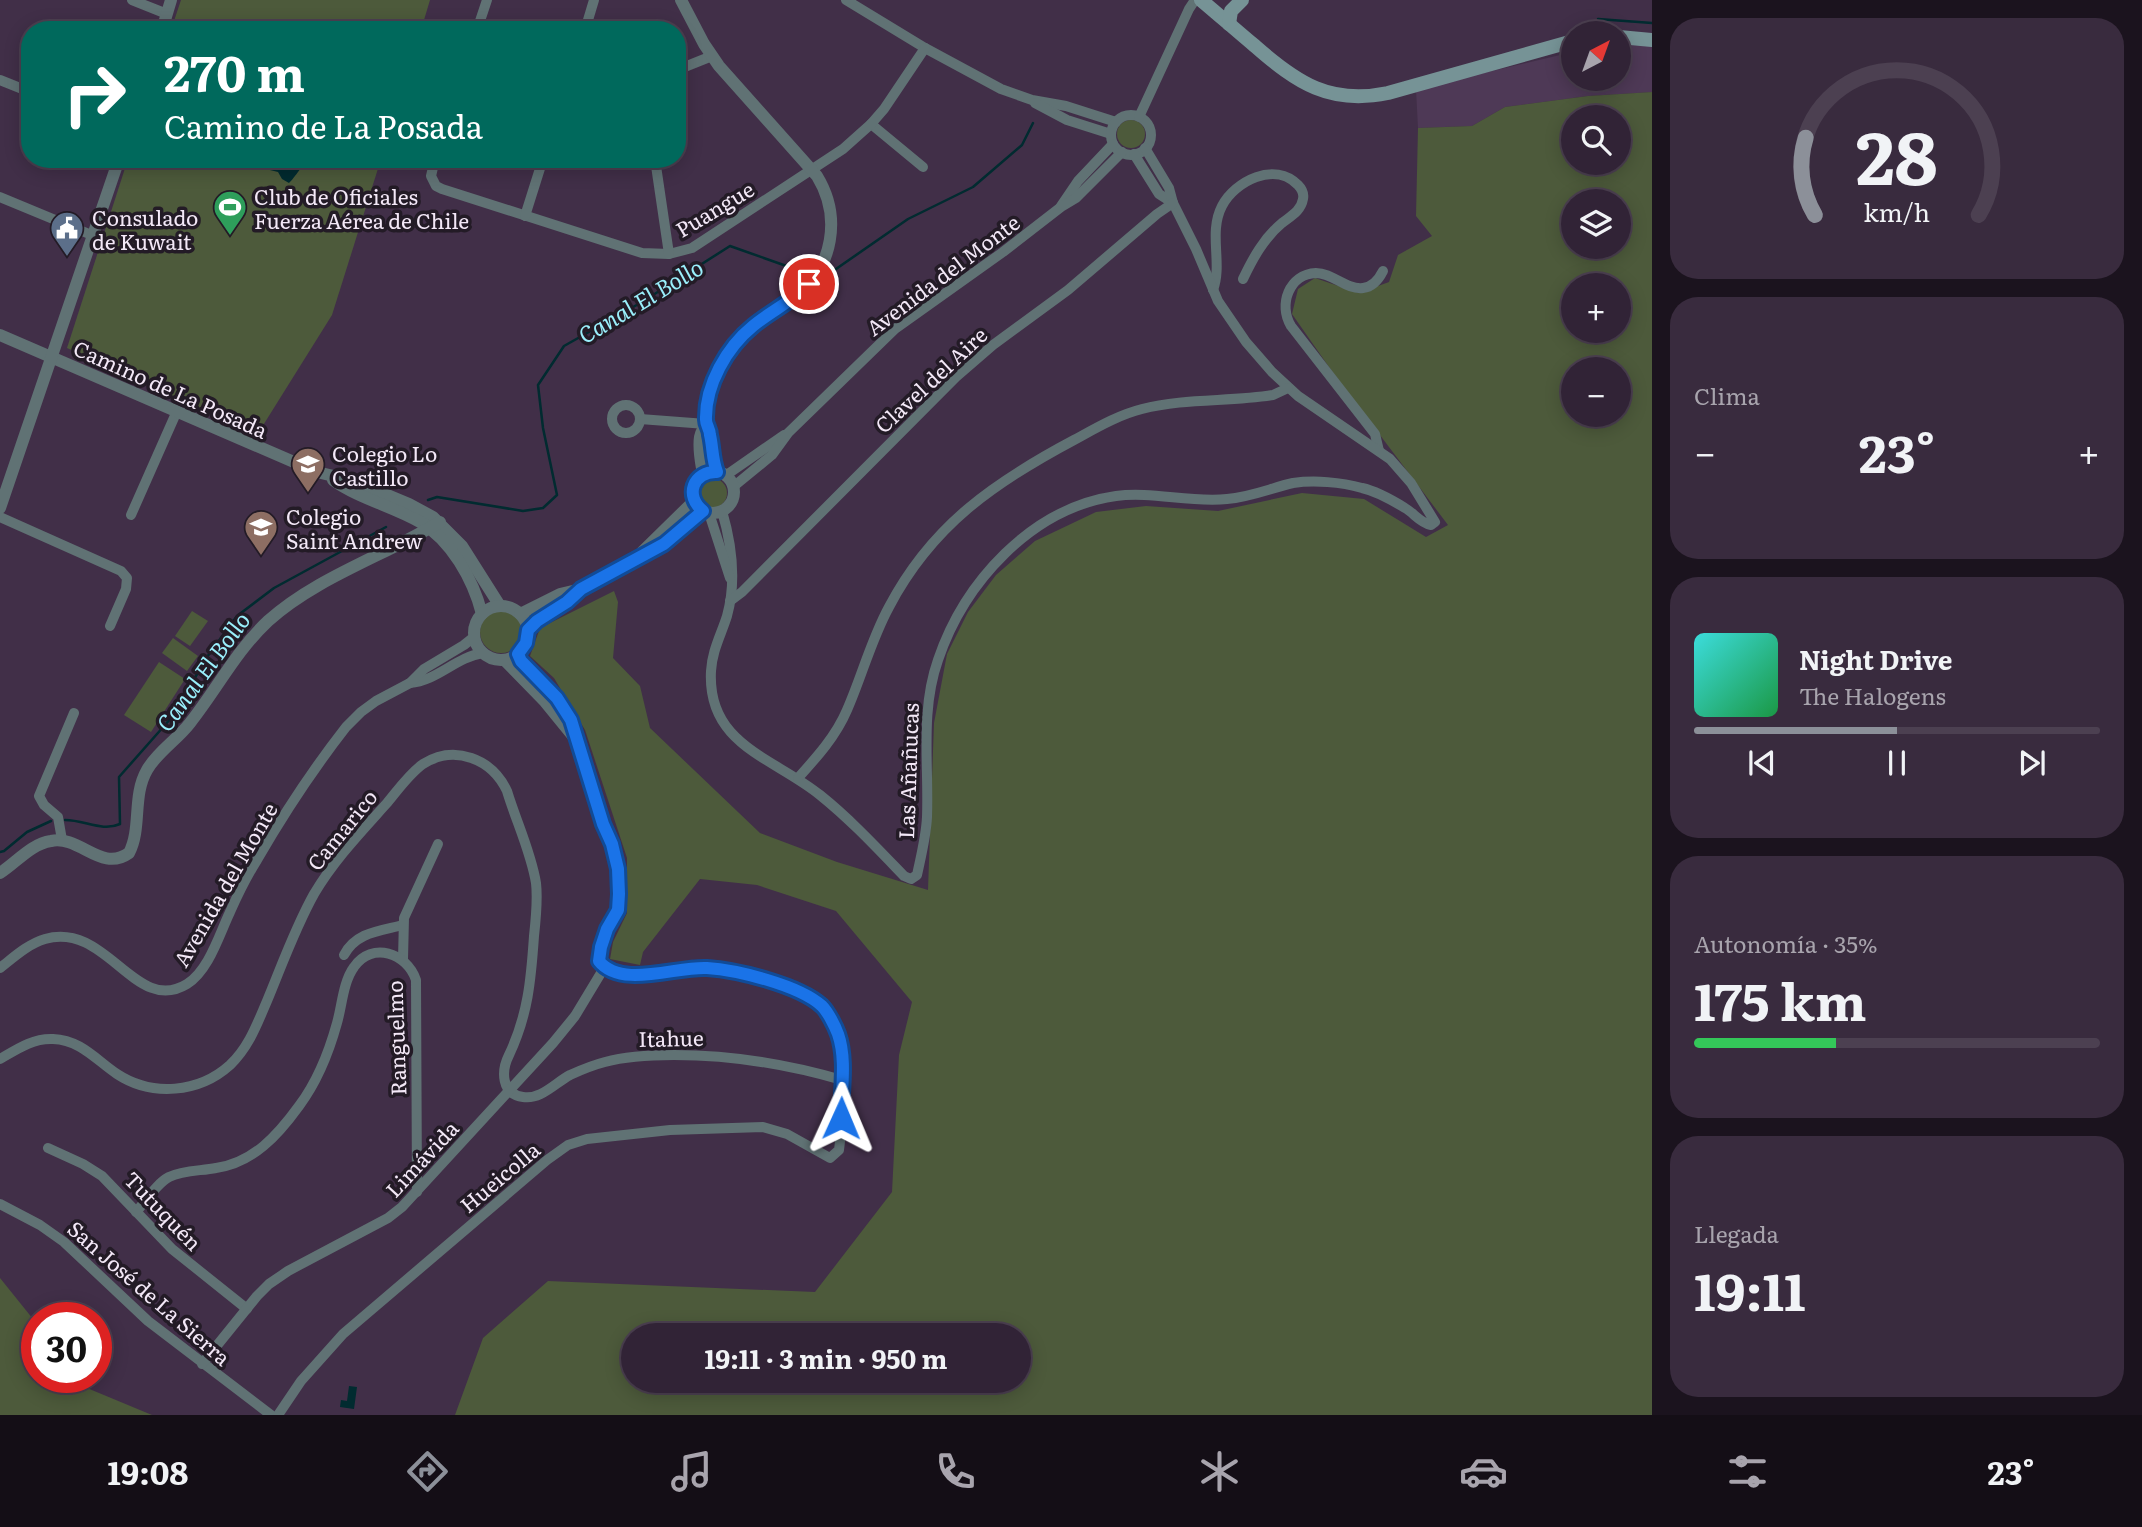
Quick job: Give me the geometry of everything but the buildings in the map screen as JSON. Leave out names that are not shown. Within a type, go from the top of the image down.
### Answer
[{"type":"main road","points":[[1201,0],[1298,80],[1328,93],[1352,97],[1376,95],[1424,84],[1561,44]]},
{"type":"main road","points":[[1228,24],[1231,10],[1242,0]]},
{"type":"main road","points":[[1631,38],[1652,40]]},
{"type":"street","points":[[132,0],[167,15]]},
{"type":"street","points":[[165,21],[171,0]]},
{"type":"street","points":[[480,21],[487,0]]},
{"type":"street","points":[[587,21],[594,0]]},
{"type":"street","points":[[846,0],[980,80],[1031,100],[1112,139],[1122,152],[1135,154],[1145,148],[1150,140],[1150,131],[1146,122],[1139,117],[1124,116],[1116,122],[1112,139]]},
{"type":"street","points":[[1139,117],[1195,0]]},
{"type":"street","points":[[684,3],[712,56],[813,169],[825,190],[830,206],[832,231],[826,257],[816,276],[804,290],[753,325],[733,346],[714,383],[706,424],[700,439],[703,474],[693,485],[707,509],[731,582],[730,601],[712,663],[712,692],[717,711],[732,734],[745,747],[798,778],[842,720],[876,633],[901,586],[934,542],[978,499],[1025,466],[1132,412],[1162,405],[1273,395],[1288,388]]},
{"type":"street","name":"Puangue","points":[[432,168],[432,180],[442,189],[642,253],[669,254],[705,240],[852,142],[871,124],[925,48]]},
{"type":"street","points":[[686,66],[712,56]]},
{"type":"street","points":[[0,80],[21,88]]},
{"type":"street","points":[[1031,100],[1066,106],[1116,122]]},
{"type":"street","points":[[871,124],[923,167]]},
{"type":"street","name":"Avenida del Monte","points":[[1061,207],[1112,139]]},
{"type":"street","points":[[1145,148],[1169,188],[1173,203],[1226,315],[1246,342],[1288,388],[1380,451]]},
{"type":"street","name":"Avenida del Monte","points":[[733,487],[772,455],[788,433],[895,329],[1085,191],[1122,152]]},
{"type":"street","points":[[1135,154],[1159,194],[1173,203]]},
{"type":"street","points":[[0,508],[116,168]]},
{"type":"street","points":[[525,216],[540,168]]},
{"type":"street","points":[[656,168],[669,254]]},
{"type":"street","points":[[1213,290],[1217,274],[1216,226],[1226,200],[1242,184],[1258,177],[1271,175],[1292,179],[1301,188],[1303,198],[1298,211],[1266,239],[1243,279]]},
{"type":"street","points":[[0,197],[94,236]]},
{"type":"street","name":"Clavel del Aire","points":[[730,601],[956,377],[1173,203]]},
{"type":"street","points":[[1380,451],[1375,434],[1291,326],[1284,304],[1293,284],[1307,275],[1324,274],[1347,285],[1361,288],[1372,285],[1383,271]]},
{"type":"street","name":"Camino de La Posada","points":[[0,335],[327,476],[354,481],[422,510],[462,568],[482,614]]},
{"type":"street","points":[[131,515],[177,411]]},
{"type":"street","points":[[640,419],[706,424]]},
{"type":"street","points":[[528,630],[541,617],[567,602],[581,589],[637,558],[707,509],[731,503],[733,487],[721,474],[712,454],[710,433],[706,424]]},
{"type":"street","name":"Avenida del Monte","points":[[721,474],[788,433]]},
{"type":"street","name":"Las Añañucas","points":[[798,778],[835,808],[904,876],[911,879],[917,875],[927,818],[928,699],[938,660],[962,607],[989,570],[1030,534],[1076,506],[1116,496],[1226,499],[1261,493],[1294,483],[1338,483],[1363,488],[1405,508],[1425,524],[1431,525],[1435,522],[1406,476],[1380,451]]},
{"type":"street","points":[[703,474],[721,474]]},
{"type":"street","points":[[0,517],[121,571],[127,578],[126,589],[110,626]]},
{"type":"street","points":[[0,873],[37,845],[54,840],[62,840],[106,860],[116,860],[129,853],[134,841],[138,796],[148,768],[190,723],[231,663],[257,632],[286,606],[307,592],[435,526]]},
{"type":"street","name":"Camino de La Posada","points":[[435,526],[461,546],[500,606]]},
{"type":"street","points":[[520,614],[560,594],[581,589]]},
{"type":"street","points":[[503,660],[518,654],[526,643],[528,630],[520,614],[500,606],[491,608],[476,622],[474,637],[483,653],[503,660],[576,740]]},
{"type":"street","name":"Avenida del Monte","points":[[0,968],[38,941],[70,937],[94,946],[149,988],[167,990],[186,985],[203,967],[267,842],[353,719],[368,706],[410,682],[424,668],[474,637]]},
{"type":"street","name":"Avenida del Monte","points":[[410,682],[428,679],[471,656],[483,653]]},
{"type":"street","points":[[518,654],[521,661],[563,705],[571,720],[612,844],[618,869],[618,910],[601,947],[599,961],[604,968],[633,976],[704,968],[741,973],[804,995],[822,1007],[838,1033],[843,1059],[842,1080]]},
{"type":"street","points":[[62,840],[58,817],[44,805],[39,796],[74,713]]},
{"type":"street","name":"Camarico","points":[[0,1059],[32,1042],[53,1039],[83,1047],[124,1078],[151,1087],[190,1087],[218,1074],[239,1055],[250,1039],[306,909],[334,864],[418,768],[440,757],[456,755],[483,763],[501,780],[507,791],[536,884],[537,904],[529,997],[521,1027],[503,1069],[505,1083],[510,1091]]},
{"type":"street","points":[[402,959],[403,925],[407,912],[438,844]]},
{"type":"street","points":[[344,955],[351,944],[361,937],[403,925]]},
{"type":"street","name":"Ranguelmo","points":[[136,1212],[159,1185],[171,1176],[237,1163],[269,1142],[300,1105],[318,1074],[334,1033],[353,968],[363,958],[375,953],[392,954],[402,959],[414,974],[416,985],[417,1192]]},
{"type":"street","name":"Limávida","points":[[202,1364],[263,1290],[278,1277],[388,1218],[417,1192],[564,1030],[604,968]]},
{"type":"street","name":"Itahue","points":[[510,1091],[520,1097],[533,1097],[592,1066],[623,1058],[654,1055],[703,1055],[746,1059],[842,1080]]},
{"type":"street","name":"Hueicolla","points":[[278,1415],[301,1381],[343,1334],[568,1145],[614,1135],[763,1127],[787,1134],[830,1157],[839,1150],[842,1080]]},
{"type":"street","name":"Tutuquén","points":[[48,1148],[96,1171],[108,1180],[172,1249],[247,1309]]},
{"type":"street","name":"San José de La Sierra","points":[[0,1204],[40,1225],[64,1242],[130,1305],[202,1364],[271,1415]]},
{"type":"shaded area","points":[[181,0],[430,0],[424,21],[174,21]]},
{"type":"shaded area","points":[[1631,45],[1652,46],[1652,92],[1588,96],[1505,107],[1472,126],[1418,128],[1416,89],[1561,55],[1561,91],[1631,91]]},
{"type":"shaded area","points":[[1652,92],[1652,1415],[455,1415],[483,1338],[548,1281],[815,1292],[892,1192],[899,1055],[912,1002],[836,911],[757,885],[700,879],[643,952],[640,965],[610,959],[613,942],[627,913],[627,858],[585,730],[554,678],[530,656],[540,628],[614,591],[618,602],[613,658],[640,686],[650,728],[760,833],[837,862],[928,890],[934,723],[947,654],[968,612],[996,575],[1035,541],[1096,512],[1146,506],[1218,511],[1302,493],[1364,499],[1426,537],[1448,525],[1292,314],[1298,289],[1315,278],[1359,293],[1389,282],[1398,255],[1432,236],[1416,216],[1418,128],[1472,126],[1505,107],[1588,96]]},
{"type":"shaded area","points":[[1131,120],[1141,124],[1145,134],[1141,144],[1131,148],[1121,144],[1117,134],[1121,124]]},
{"type":"shaded area","name":"Club de Oficiales Fuerza Aérea de Chile","points":[[125,168],[378,168],[332,315],[257,435],[67,348]]},
{"type":"shaded area","points":[[301,168],[289,183],[282,179],[278,172],[266,169]]},
{"type":"shaded area","points":[[712,478],[718,479],[726,487],[726,499],[718,507],[712,508],[706,507],[698,499],[697,493],[698,487],[706,479]]},
{"type":"shaded area","points":[[192,611],[208,621],[190,646],[175,636]]},
{"type":"shaded area","points":[[501,611],[516,617],[522,632],[516,647],[501,653],[486,647],[480,632],[486,617]]},
{"type":"shaded area","points":[[173,638],[198,656],[187,671],[162,653]]},
{"type":"shaded area","points":[[159,662],[185,679],[151,732],[124,715]]},
{"type":"shaded area","points":[[0,1278],[21,1304],[21,1393],[99,1393],[152,1415],[0,1415]]},
{"type":"shaded area","points":[[349,1386],[357,1387],[354,1409],[340,1407],[341,1400],[347,1401]]},
{"type":"waterway","name":"Canal El Bollo","points":[[1598,19],[1652,23]]},
{"type":"waterway","name":"Canal El Bollo","points":[[823,278],[908,219],[973,187],[1022,145],[1033,123]]},
{"type":"waterway","name":"Canal El Bollo","points":[[428,500],[437,497],[523,511],[543,508],[557,495],[543,428],[538,385],[564,346],[642,302],[730,246],[795,269]]},
{"type":"waterway","name":"Canal El Bollo","points":[[65,820],[107,827],[120,824],[119,777],[172,717],[207,657],[237,616],[274,588],[386,527]]},
{"type":"waterway","name":"Canal El Bollo","points":[[0,852],[27,832],[51,821]]},
{"type":"place","name":"Club de Oficiales Fuerza Aérea de Chile","points":[[230,237]]},
{"type":"place","name":"Consulado de Kuwait","points":[[67,258]]},
{"type":"place","name":"Colegio Lo Castillo","points":[[308,494]]},
{"type":"place","name":"Colegio Saint Andrew","points":[[261,557]]},
{"type":"route","points":[[809,284],[792,300],[746,331],[723,362],[710,393],[706,414],[717,472],[703,474],[692,490],[696,505],[703,511],[664,544],[581,589],[567,602],[537,621],[528,630],[526,643],[518,654],[521,661],[563,705],[571,720],[603,824],[612,844],[618,869],[618,910],[607,929],[599,961],[604,968],[633,976],[704,968],[741,973],[804,995],[822,1007],[838,1033],[843,1059],[841,1118]]}]
